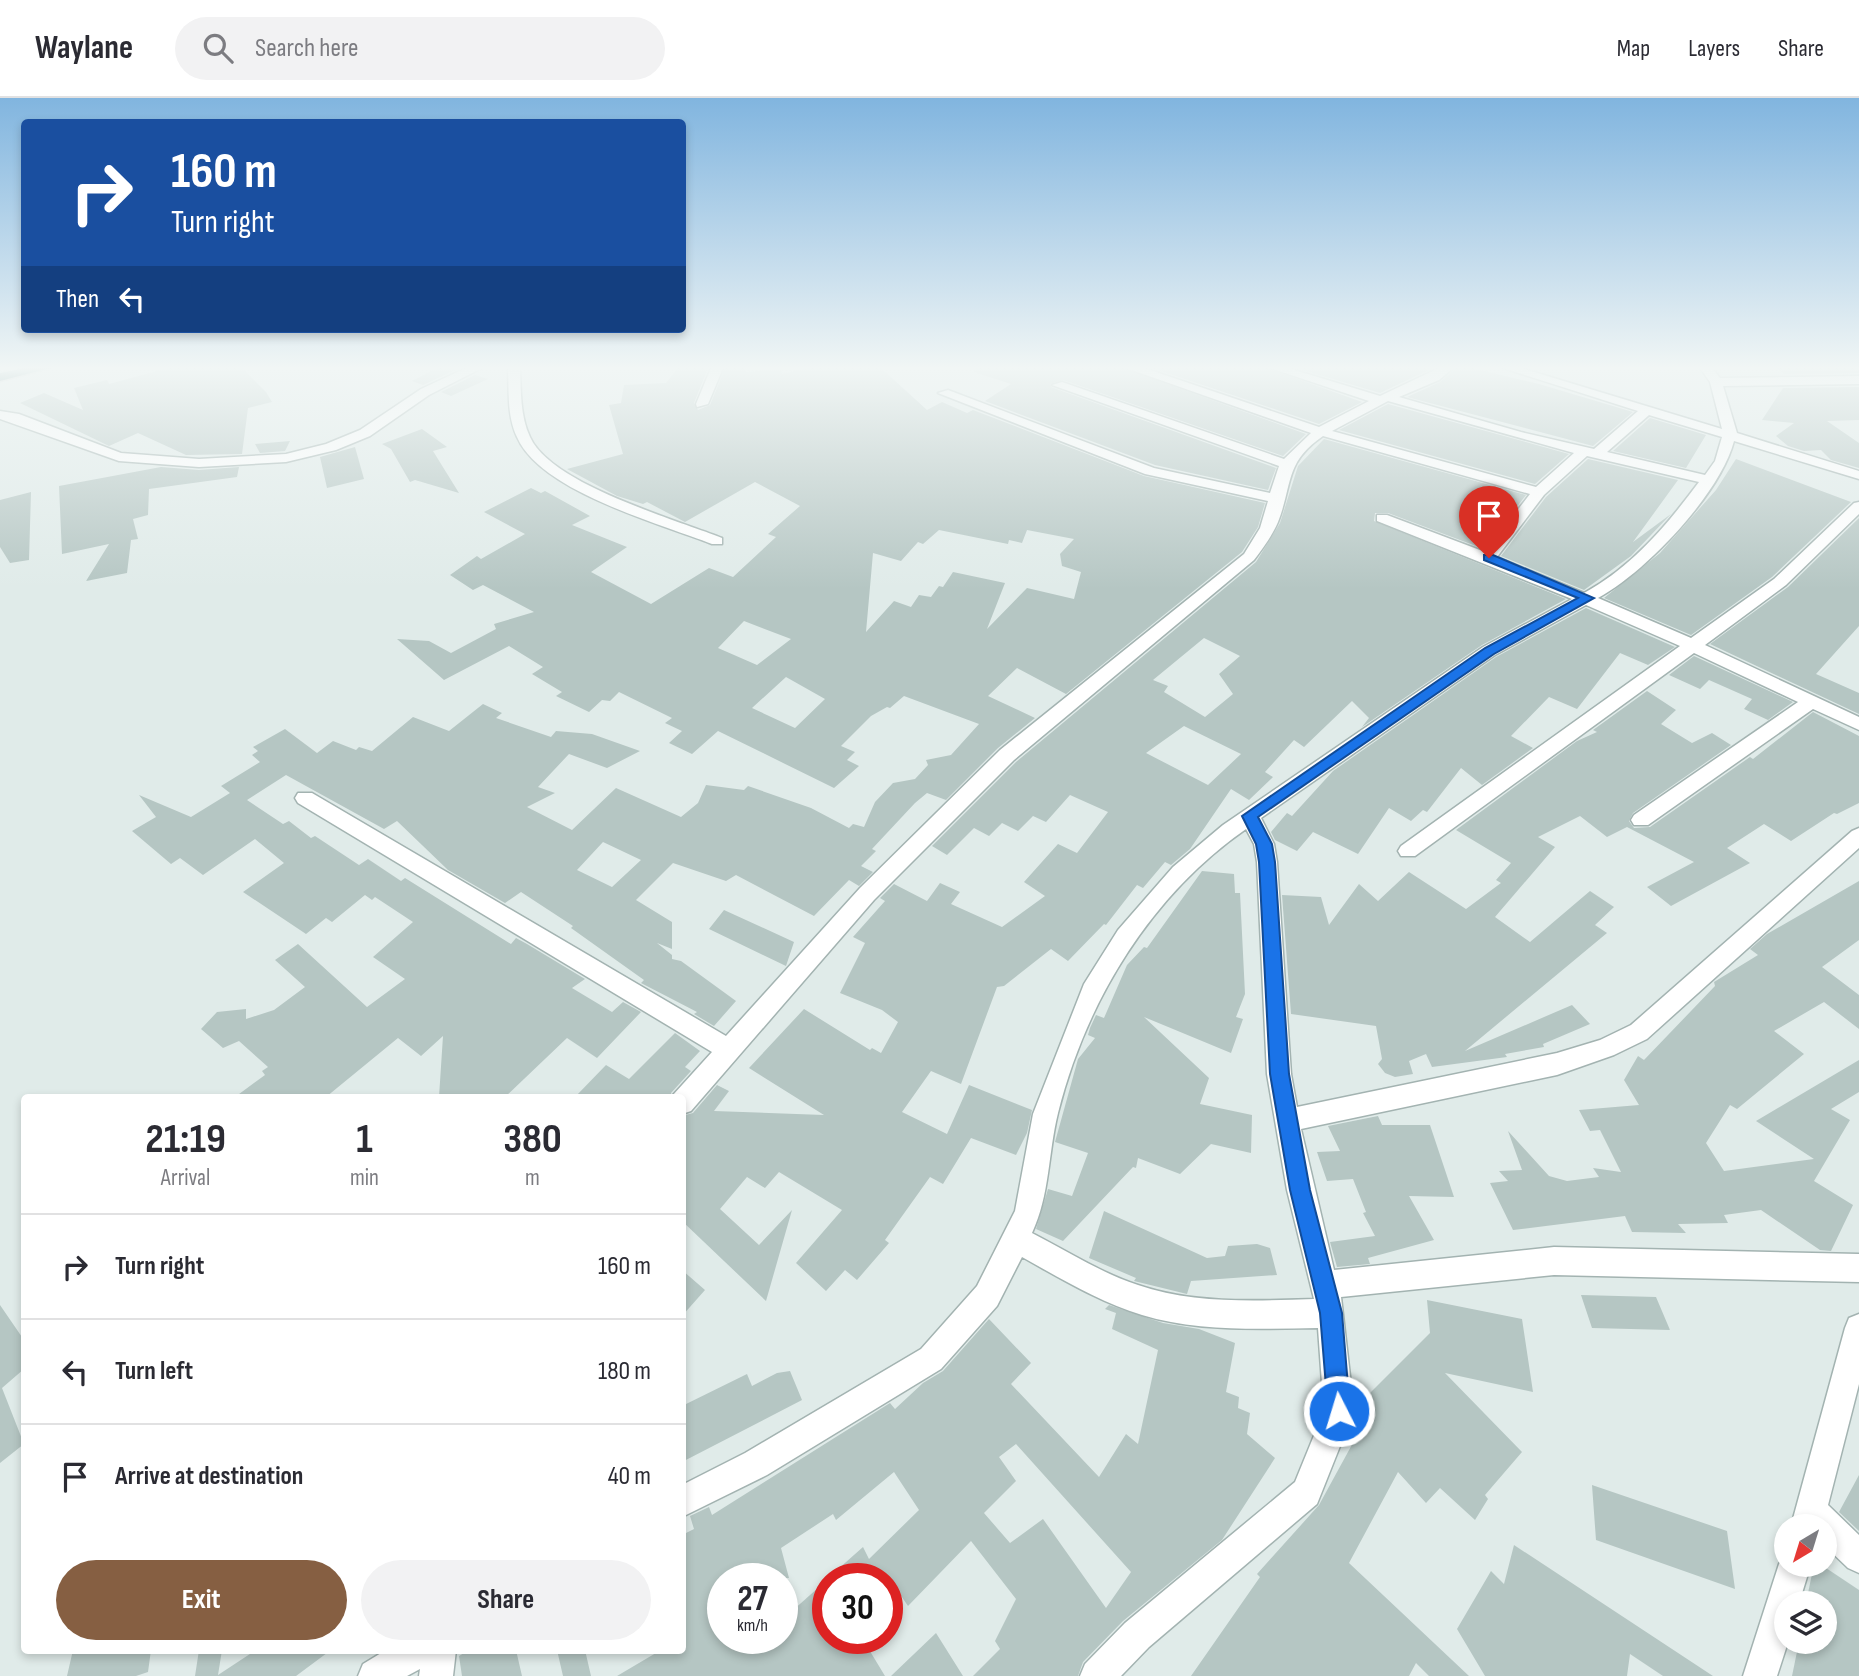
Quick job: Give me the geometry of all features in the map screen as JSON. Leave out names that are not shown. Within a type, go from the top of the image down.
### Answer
[{"type":"street","points":[[75,442],[119,457],[200,463],[286,458],[344,442]]},
{"type":"street","points":[[526,442],[531,453],[551,472],[573,484],[716,541]]},
{"type":"street","points":[[1072,442],[1150,471],[1275,498]]},
{"type":"street","points":[[1221,442],[1286,464]]},
{"type":"street","points":[[686,1099],[867,894],[1007,755],[1249,557],[1264,536],[1286,464],[1306,442]]},
{"type":"street","points":[[1356,442],[1539,492]]},
{"type":"street","points":[[1544,442],[1708,480]]},
{"type":"street","points":[[1489,558],[1539,492],[1605,442]]},
{"type":"street","points":[[686,1500],[756,1464],[931,1359],[987,1296],[1028,1213],[1049,1103],[1059,1071],[1102,971],[1126,936],[1180,873],[1250,816],[1489,651],[1607,587],[1648,553],[1675,525],[1722,461],[1728,442]]},
{"type":"street","points":[[1757,442],[1859,475]]},
{"type":"street","points":[[1408,851],[1545,749],[1695,646],[1780,582],[1859,506]]},
{"type":"street","points":[[1382,517],[1588,598],[1859,724]]},
{"type":"street","points":[[1642,820],[1812,701]]},
{"type":"street","points":[[305,798],[439,875],[729,1051]]},
{"type":"street","points":[[1097,1676],[1137,1635],[1306,1493],[1339,1411],[1331,1313],[1300,1190],[1279,1074],[1267,862],[1264,844],[1250,816]]},
{"type":"street","points":[[1288,1120],[1557,1064],[1606,1048],[1639,1032],[1859,836]]},
{"type":"street","points":[[1016,1239],[1098,1281],[1156,1304],[1223,1315],[1331,1313]]},
{"type":"street","points":[[1324,1285],[1555,1261],[1859,1268]]},
{"type":"street","points":[[1810,1514],[1859,1328]]},
{"type":"street","points":[[1838,1541],[1859,1557]]},
{"type":"street","points":[[1760,1676],[1791,1577]]},
{"type":"street","points":[[375,1676],[412,1654]]},
{"type":"street","points":[[436,1676],[439,1654]]},
{"type":"building","points":[[100,442],[119,442],[109,446]]},
{"type":"building","points":[[157,442],[244,442],[242,454],[186,455]]},
{"type":"building","points":[[290,442],[285,451],[260,453],[255,444]]},
{"type":"building","points":[[388,442],[440,442],[447,447],[433,451],[459,493],[415,480],[410,482],[391,449],[382,444]]},
{"type":"building","points":[[619,442],[1055,442],[1144,476],[1265,503],[1258,527],[1242,552],[1066,694],[1017,668],[988,696],[1035,718],[998,748],[946,800],[927,793],[915,803],[872,849],[876,851],[861,866],[873,872],[859,886],[849,880],[814,916],[736,875],[726,881],[673,863],[636,900],[672,922],[672,949],[657,943],[672,955],[672,959],[681,961],[736,1001],[714,1026],[694,1014],[697,1012],[641,983],[644,980],[571,928],[573,926],[521,892],[505,903],[448,870],[397,821],[384,829],[286,775],[247,800],[283,824],[289,821],[311,838],[315,836],[359,865],[368,859],[401,881],[405,878],[511,944],[516,938],[527,944],[585,979],[572,988],[612,1012],[623,1002],[641,1012],[597,1058],[567,1038],[508,1094],[439,1094],[443,1036],[421,1056],[398,1038],[330,1094],[239,1094],[265,1075],[262,1071],[268,1067],[239,1041],[223,1048],[201,1029],[217,1012],[246,1009],[246,1019],[274,1010],[305,987],[275,960],[298,944],[367,1007],[405,979],[373,957],[413,922],[375,897],[372,900],[365,895],[332,922],[326,918],[306,934],[243,892],[284,863],[255,839],[203,875],[180,858],[171,864],[132,831],[156,817],[139,795],[191,817],[230,793],[221,786],[260,762],[252,755],[258,751],[253,747],[285,729],[317,753],[333,741],[356,750],[359,747],[372,751],[413,717],[449,731],[483,704],[502,713],[496,718],[551,737],[556,731],[592,734],[640,751],[607,768],[569,754],[538,787],[555,793],[527,807],[572,830],[616,788],[681,817],[698,803],[706,785],[744,790],[748,786],[811,808],[849,828],[853,824],[864,827],[875,802],[893,783],[915,779],[928,765],[926,760],[951,755],[979,724],[904,696],[890,708],[871,716],[841,746],[855,752],[847,760],[859,766],[834,788],[718,731],[692,754],[669,743],[682,731],[665,723],[672,718],[619,692],[610,701],[602,700],[589,712],[556,696],[562,692],[532,674],[543,667],[509,646],[444,680],[397,639],[429,641],[451,653],[496,629],[494,624],[534,612],[483,585],[473,590],[450,575],[477,556],[481,559],[525,534],[484,512],[531,488],[541,493],[545,491],[590,516],[572,525],[627,547],[591,572],[651,604],[709,568],[733,577],[776,537],[768,534],[800,506],[755,482],[685,522],[647,502],[643,504],[617,496],[567,469],[623,454]],"holes":[[[939,530],[1008,544],[1009,540],[1022,543],[1027,530],[1074,539],[1060,554],[1062,566],[1081,572],[1074,599],[1027,588],[987,629],[1005,583],[953,572],[943,587],[939,586],[931,597],[919,595],[911,607],[894,601],[866,632],[873,553],[901,561],[918,542],[923,544]],[[744,621],[791,639],[757,665],[718,648]],[[786,677],[825,699],[795,728],[752,708]],[[603,842],[641,860],[612,887],[577,870]]]},
{"type":"building","points":[[1093,442],[1203,442],[1276,468],[1268,490],[1155,465]]},
{"type":"building","points":[[1241,442],[1298,442],[1283,456]]},
{"type":"building","points":[[1321,442],[1334,442],[1526,495],[1484,549],[1388,513],[1375,513],[1374,521],[1566,599],[1482,645],[1362,727],[1369,718],[1352,701],[1304,747],[1294,740],[1265,772],[1273,777],[1249,800],[1231,789],[1190,849],[1171,865],[1165,862],[1143,888],[1137,885],[1106,925],[1104,924],[1068,961],[1051,949],[1004,986],[997,987],[961,1084],[931,1071],[902,1112],[947,1134],[969,1085],[1032,1110],[1027,1133],[1016,1155],[971,1138],[943,1184],[930,1177],[885,1240],[889,1243],[857,1280],[845,1270],[826,1291],[796,1263],[842,1210],[779,1172],[765,1188],[747,1177],[720,1209],[759,1245],[792,1210],[766,1301],[686,1225],[686,1115],[693,1113],[717,1085],[729,1091],[714,1111],[824,1115],[749,1068],[804,1009],[870,1050],[872,1048],[881,1053],[898,1022],[882,1010],[840,993],[865,943],[853,937],[885,901],[880,898],[894,884],[927,901],[940,883],[960,892],[951,904],[1002,927],[1045,896],[1024,882],[1058,844],[1077,853],[1108,812],[1070,795],[1046,822],[1033,816],[1018,831],[1002,823],[989,836],[974,828],[947,855],[932,846],[1016,762],[1256,562],[1280,523],[1298,466]],"holes":[[[1204,638],[1240,656],[1219,674],[1233,694],[1205,717],[1164,692],[1168,686],[1153,680]],[[1184,726],[1241,754],[1208,785],[1146,753]]]},
{"type":"building","points":[[1381,442],[1524,442],[1569,454],[1535,484]]},
{"type":"building","points":[[1576,442],[1598,442],[1593,446]]},
{"type":"building","points":[[1623,442],[1702,442],[1686,468],[1613,451]]},
{"type":"building","points":[[1783,442],[1857,442],[1859,468],[1831,460],[1821,450],[1804,451]]},
{"type":"building","points":[[355,447],[364,479],[327,488],[320,457]]},
{"type":"building","points":[[1588,459],[1678,480],[1633,542],[1671,514],[1631,556],[1584,590],[1501,556],[1546,497]]},
{"type":"building","points":[[1736,459],[1851,502],[1772,577],[1691,635],[1604,598],[1660,553],[1716,490]]},
{"type":"building","points":[[161,467],[199,470],[239,467],[237,477],[149,489],[148,515],[133,519],[138,539],[131,540],[127,573],[86,581],[109,544],[62,554],[59,486]]},
{"type":"building","points":[[31,492],[29,560],[10,563],[0,547],[0,500]]},
{"type":"building","points":[[1859,518],[1859,626],[1816,674],[1859,693],[1859,714],[1710,644],[1788,587]]},
{"type":"building","points":[[1586,608],[1675,647],[1648,665],[1620,653],[1577,709],[1549,697],[1511,736],[1533,748],[1482,785],[1461,768],[1427,812],[1423,810],[1411,821],[1389,808],[1358,854],[1313,832],[1297,851],[1275,840],[1271,832],[1287,813],[1292,816],[1333,771],[1496,657]]},
{"type":"building","points":[[1694,656],[1793,702],[1768,720],[1744,709],[1752,699],[1709,680],[1700,689],[1669,675]]},
{"type":"building","points":[[1647,691],[1676,710],[1661,724],[1692,743],[1712,733],[1731,745],[1633,813],[1629,821],[1634,828],[1650,827],[1750,757],[1753,759],[1813,712],[1859,736],[1859,803],[1834,813],[1791,841],[1764,824],[1727,848],[1750,863],[1671,906],[1647,887],[1694,862],[1627,827],[1607,837],[1580,816],[1538,837],[1555,847],[1495,917],[1530,942],[1590,891],[1614,907],[1595,925],[1607,933],[1465,1051],[1572,1005],[1590,1024],[1543,1044],[1544,1047],[1505,1054],[1507,1057],[1432,1067],[1426,1054],[1409,1061],[1413,1074],[1395,1077],[1385,1073],[1378,1064],[1382,1059],[1376,1026],[1291,1014],[1282,895],[1321,897],[1329,925],[1359,884],[1378,901],[1409,872],[1466,909],[1501,883],[1496,880],[1511,863],[1456,830],[1577,741],[1597,732],[1593,730]]},
{"type":"building","points":[[1202,871],[1234,874],[1235,893],[1240,893],[1245,994],[1236,1017],[1243,1019],[1231,1053],[1144,1017],[1209,1078],[1200,1104],[1252,1115],[1251,1153],[1211,1144],[1180,1174],[1138,1158],[1136,1168],[1133,1167],[1063,1241],[1036,1229],[1048,1189],[1072,1196],[1088,1153],[1055,1142],[1078,1059],[1095,1038],[1088,1035],[1090,1028],[1096,1015],[1104,1018],[1127,965],[1144,947],[1147,948]]},
{"type":"building","points":[[1859,881],[1859,940],[1822,967],[1859,995],[1859,1029],[1824,1002],[1774,1031],[1804,1054],[1737,1109],[1730,1105],[1706,1143],[1724,1171],[1814,1159],[1756,1121],[1859,1060],[1859,1092],[1831,1109],[1850,1120],[1814,1181],[1853,1205],[1831,1251],[1820,1250],[1761,1210],[1724,1215],[1728,1223],[1678,1224],[1686,1233],[1632,1232],[1625,1216],[1513,1230],[1490,1183],[1508,1181],[1499,1171],[1522,1170],[1508,1131],[1549,1176],[1567,1181],[1599,1177],[1593,1168],[1621,1172],[1600,1130],[1590,1131],[1579,1110],[1639,1105],[1624,1080],[1638,1056],[1644,1060],[1715,986],[1714,982],[1758,955],[1750,949],[1767,934]]},
{"type":"building","points":[[724,910],[794,942],[786,966],[709,929]]},
{"type":"building","points":[[675,1033],[700,1051],[685,1067],[691,1071],[671,1094],[578,1094],[606,1065],[629,1079]]},
{"type":"building","points":[[1378,1116],[1382,1125],[1430,1125],[1454,1197],[1409,1196],[1434,1240],[1368,1258],[1370,1264],[1337,1267],[1330,1242],[1375,1236],[1363,1213],[1366,1212],[1353,1179],[1327,1181],[1317,1152],[1340,1151],[1328,1126]]},
{"type":"building","points":[[1104,1211],[1207,1258],[1225,1256],[1228,1246],[1257,1244],[1270,1248],[1277,1275],[1191,1281],[1187,1294],[1134,1281],[1136,1278],[1089,1258]]},
{"type":"building","points":[[686,1273],[705,1290],[686,1311]]},
{"type":"building","points":[[1581,1295],[1656,1297],[1670,1330],[1592,1328]]},
{"type":"building","points":[[1427,1300],[1522,1319],[1533,1392],[1445,1373],[1522,1452],[1485,1495],[1488,1499],[1475,1520],[1440,1488],[1426,1503],[1398,1472],[1349,1563],[1469,1676],[1429,1676],[1416,1663],[1409,1676],[1191,1676],[1260,1577],[1257,1574],[1319,1505],[1360,1430],[1353,1422],[1356,1407],[1430,1333]]},
{"type":"building","points":[[0,1305],[21,1336],[21,1372],[2,1388],[21,1436],[21,1446],[0,1463]]},
{"type":"building","points":[[1109,1305],[1163,1323],[1199,1329],[1235,1343],[1226,1392],[1239,1397],[1238,1408],[1250,1413],[1247,1434],[1275,1458],[1222,1540],[1123,1621],[1083,1662],[1078,1676],[973,1676],[1000,1649],[995,1641],[1016,1599],[971,1541],[908,1606],[903,1599],[903,1563],[845,1563],[863,1547],[869,1559],[919,1510],[894,1472],[836,1520],[833,1514],[781,1548],[785,1563],[707,1563],[707,1654],[798,1654],[798,1606],[812,1593],[812,1654],[872,1654],[885,1676],[617,1676],[654,1654],[686,1654],[686,1533],[694,1529],[690,1516],[709,1507],[712,1515],[890,1403],[895,1409],[923,1383],[943,1371],[989,1319],[1031,1363],[1011,1384],[1099,1477],[1126,1434],[1138,1444],[1158,1350],[1112,1329],[1116,1313],[1105,1309]],"holes":[[[1016,1444],[1131,1572],[1106,1608],[1043,1519],[1010,1543],[984,1513],[1016,1481],[999,1457]]]},
{"type":"building","points":[[790,1371],[802,1400],[686,1460],[686,1404],[747,1374],[752,1386],[777,1373]]},
{"type":"building","points":[[1859,1475],[1859,1531],[1839,1512]]},
{"type":"building","points":[[1592,1485],[1727,1531],[1735,1589],[1596,1540]]},
{"type":"building","points":[[1514,1545],[1713,1676],[1663,1676],[1630,1654],[1627,1676],[1485,1676],[1457,1629],[1491,1571],[1504,1584]]},
{"type":"building","points":[[1838,1576],[1859,1590],[1859,1676],[1792,1676],[1797,1654],[1837,1654],[1837,1591],[1808,1591],[1811,1577]]},
{"type":"building","points":[[936,1633],[963,1676],[891,1676]]},
{"type":"building","points":[[72,1654],[150,1654],[148,1672],[136,1676],[67,1676]]},
{"type":"building","points":[[198,1654],[221,1654],[218,1675],[250,1654],[326,1654],[296,1676],[195,1676]]},
{"type":"building","points":[[517,1654],[522,1676],[462,1676],[459,1656]]},
{"type":"building","points":[[558,1654],[586,1654],[591,1676],[563,1676]]},
{"type":"route","points":[[1339,1411],[1331,1313],[1300,1190],[1279,1074],[1267,862],[1264,844],[1250,816],[1489,651],[1588,598],[1489,558]]}]
